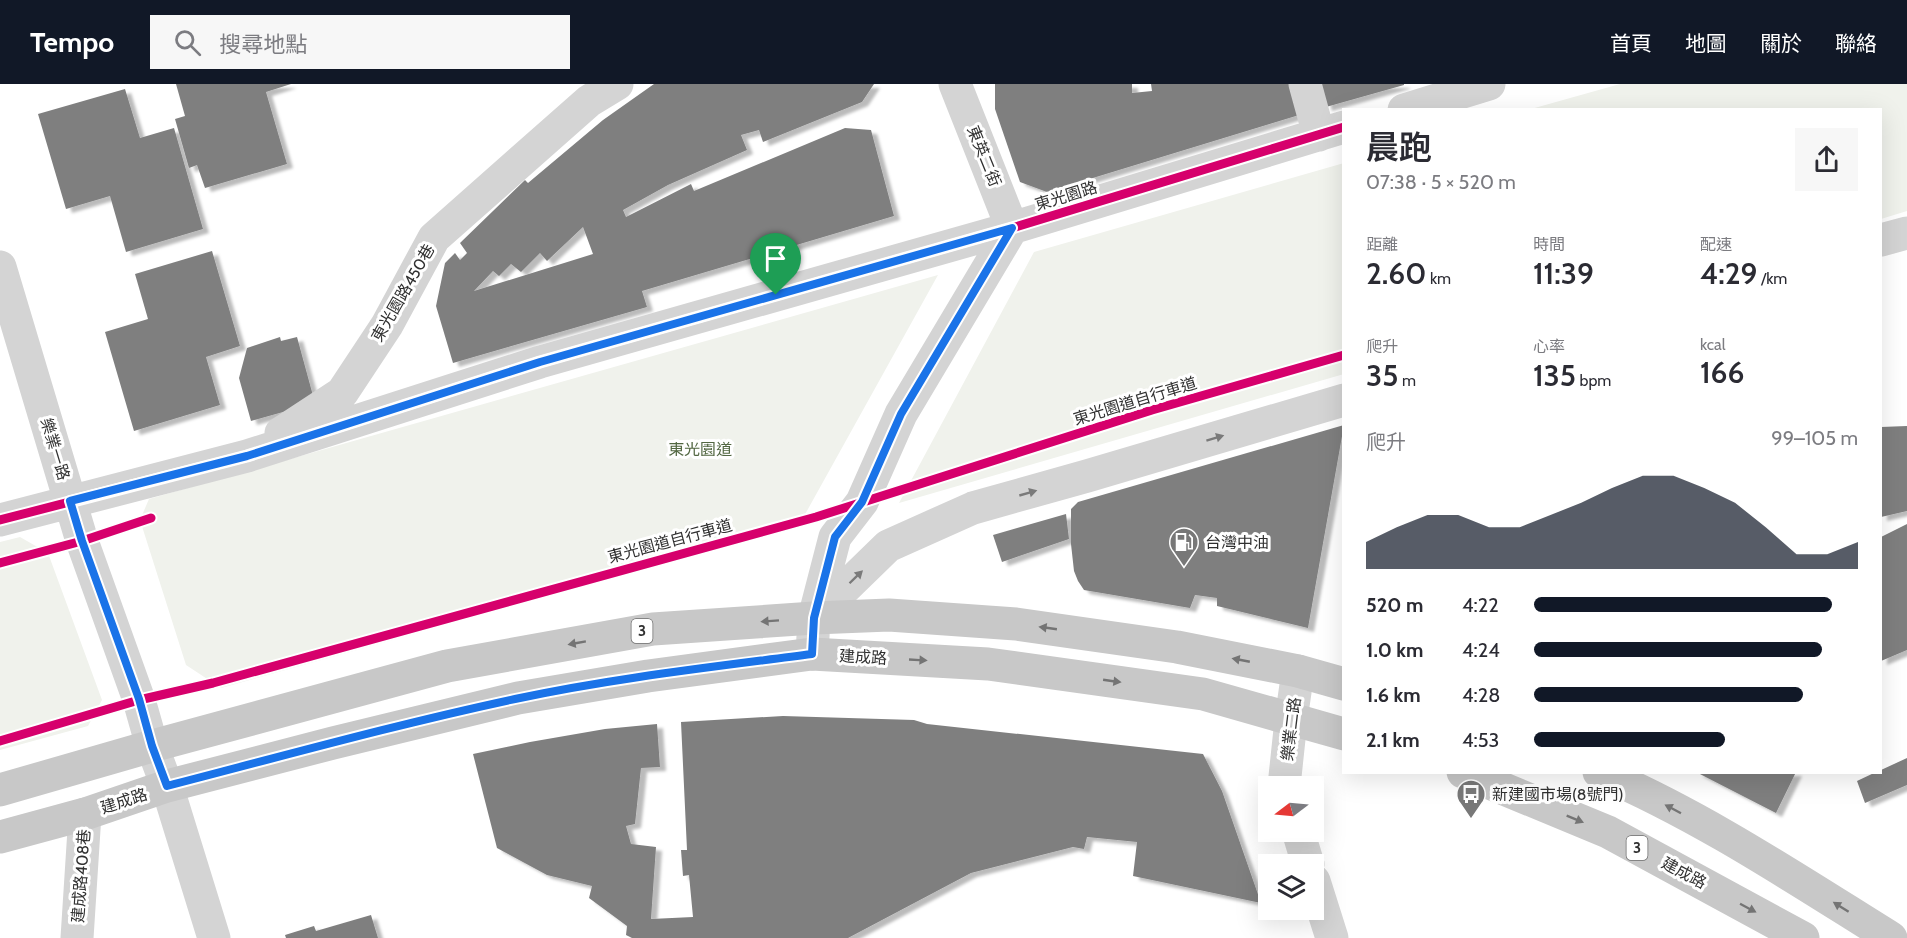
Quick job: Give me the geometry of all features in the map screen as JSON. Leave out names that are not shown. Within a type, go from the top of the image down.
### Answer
[{"type":"main road","name":"3","points":[[0,790],[447,666],[653,629],[889,615],[1016,624],[1177,647],[1298,671],[1342,683]]},
{"type":"main road","name":"建成路","points":[[0,837],[85,814],[167,786],[394,727],[518,698],[648,676],[812,654],[999,665],[1203,694],[1342,733]]},
{"type":"main road","name":"建成路","points":[[1468,774],[1608,832],[1803,938]]},
{"type":"main road","points":[[1603,774],[1753,853],[1890,938]]},
{"type":"street","name":"東光園路450巷","points":[[247,456],[342,393],[387,325],[434,238],[589,101],[617,84]]},
{"type":"street","name":"東英二街","points":[[955,84],[1012,228]]},
{"type":"street","points":[[1305,84],[1332,131]]},
{"type":"street","points":[[1411,108],[1489,84]]},
{"type":"street","name":"東光園路","points":[[0,520],[247,456],[540,362],[1012,228],[1332,131]]},
{"type":"street","points":[[812,654],[814,618],[835,537],[862,502],[901,414],[1012,228]]},
{"type":"street","points":[[1882,240],[1907,233]]},
{"type":"street","name":"樂業一路","points":[[0,267],[82,541],[139,699],[214,938]]},
{"type":"street","points":[[814,618],[888,546],[974,508],[1342,401]]},
{"type":"street","name":"樂業二路","points":[[1285,776],[1290,720],[1298,671]]},
{"type":"street","name":"建成路408巷","points":[[77,938],[85,814]]},
{"type":"street","points":[[1324,913],[1332,938]]},
{"type":"green space","points":[[1620,84],[1907,84],[1907,211],[1882,219],[1882,108],[1535,108]]},
{"type":"green space","points":[[1342,164],[1342,375],[899,503],[1034,252]]},
{"type":"green space","name":"東光園道","points":[[938,275],[798,527],[221,688],[186,665],[140,520],[149,499]]},
{"type":"green space","points":[[20,537],[48,553],[102,700],[88,726],[0,750],[0,542]]},
{"type":"building","points":[[176,84],[291,84],[266,92],[287,164],[205,188],[197,165],[189,168],[175,119],[185,116]]},
{"type":"building","points":[[654,84],[874,84],[862,102],[763,142],[759,130],[741,135],[747,150],[668,185],[623,210],[626,217],[691,184],[694,191],[845,128],[871,130],[894,216],[642,291],[647,307],[453,363],[436,306],[445,263],[455,253],[460,260],[467,253],[460,243],[525,180],[528,183],[603,120]],"holes":[[[583,227],[593,254],[474,291],[493,271],[499,276],[511,264],[521,272],[540,253],[547,261]]]},
{"type":"building","points":[[995,84],[1132,84],[1132,93],[1152,91],[1151,84],[1301,84],[1309,112],[1047,192],[1020,182],[995,109]]},
{"type":"building","points":[[1320,84],[1404,84],[1404,85],[1326,107]]},
{"type":"building","points":[[125,89],[140,138],[174,128],[203,229],[126,252],[110,196],[66,209],[38,114]]},
{"type":"building","points":[[212,251],[240,346],[206,357],[220,405],[134,431],[105,332],[148,319],[135,274]]},
{"type":"building","points":[[280,337],[281,341],[297,337],[315,403],[251,421],[239,378],[247,348]]},
{"type":"building","points":[[1342,426],[1308,628],[1217,606],[1217,598],[1195,595],[1190,608],[1084,590],[1074,571],[1071,544],[1071,509],[1078,502]]},
{"type":"building","points":[[1907,426],[1907,511],[1882,517],[1882,427]]},
{"type":"building","points":[[1066,514],[1069,539],[1002,562],[993,535]]},
{"type":"building","points":[[1907,524],[1907,650],[1882,661],[1882,536]]},
{"type":"building","points":[[783,716],[914,720],[927,724],[1203,754],[1222,791],[1258,894],[1258,902],[1133,876],[1137,842],[1087,837],[1084,849],[1073,847],[971,873],[848,938],[632,938],[626,935],[627,926],[589,898],[592,886],[547,875],[497,848],[473,754],[605,729],[657,724],[660,767],[641,768],[635,824],[626,826],[631,844],[656,847],[651,919],[693,917],[689,875],[683,876],[681,850],[687,850],[681,722]]},
{"type":"building","points":[[1907,758],[1907,785],[1865,803],[1857,781],[1872,774],[1882,774],[1882,770]]},
{"type":"building","points":[[1700,774],[1795,774],[1776,813]]},
{"type":"building","points":[[371,915],[378,938],[286,938],[285,935],[314,926],[316,931]]},
{"type":"cycle path","points":[[0,520],[247,456],[540,362],[1012,228],[1342,128]]},
{"type":"cycle path","name":"東光園道自行車道","points":[[0,741],[139,700],[213,683],[816,517],[1152,410],[1342,356]]},
{"type":"cycle path","points":[[0,563],[82,541],[151,518]]},
{"type":"place","name":"台灣中油","points":[[1184,568]]},
{"type":"place","name":"新建國市場(8號門)","points":[[1471,820]]},
{"type":"route","points":[[1012,228],[901,414],[862,502],[835,537],[814,618],[812,654],[648,676],[518,698],[333,742],[167,786],[70,501],[247,456],[540,362],[776,295],[1012,228]]}]
